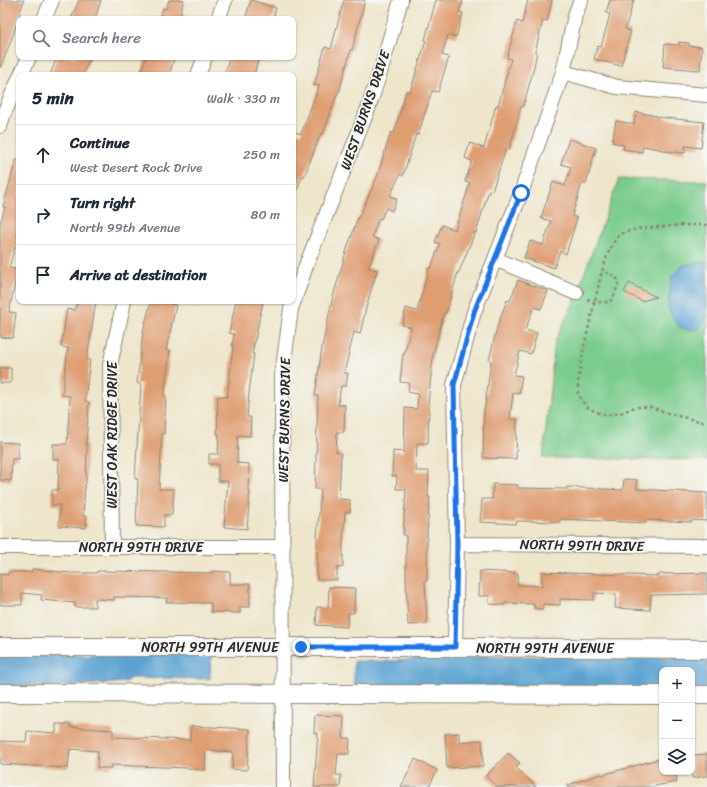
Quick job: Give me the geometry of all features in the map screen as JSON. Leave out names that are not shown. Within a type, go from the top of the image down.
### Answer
[{"type":"main road","name":"NORTH 99TH AVENUE","points":[[0,646],[707,649]]},
{"type":"main road","points":[[0,693],[659,695]]},
{"type":"main road","points":[[695,695],[707,695]]},
{"type":"street","points":[[45,16],[52,0]]},
{"type":"street","points":[[219,16],[225,0]]},
{"type":"street","name":"WEST BURNS DRIVE","points":[[296,295],[310,255],[368,109],[401,0]]},
{"type":"street","points":[[455,647],[457,544],[454,385],[474,312],[521,193],[563,72],[575,15],[581,0]]},
{"type":"street","points":[[22,72],[27,60]]},
{"type":"street","points":[[199,72],[204,60]]},
{"type":"street","points":[[563,72],[617,87],[707,95]]},
{"type":"street","points":[[0,126],[16,86]]},
{"type":"street","points":[[495,259],[576,293]]},
{"type":"street","name":"WEST OAK RIDGE DRIVE","points":[[112,547],[110,365],[123,304]]},
{"type":"street","name":"WEST BURNS DRIVE","points":[[283,787],[282,374],[293,304]]},
{"type":"street","name":"NORTH 99TH DRIVE","points":[[457,544],[707,546]]},
{"type":"street","name":"NORTH 99TH DRIVE","points":[[0,547],[283,547]]},
{"type":"path","points":[[707,225],[683,225],[636,229],[620,234],[613,243],[602,271],[583,351],[578,382],[578,393],[582,401],[587,407],[596,412],[607,415],[620,413],[635,407],[651,407],[666,413],[707,423]]},
{"type":"path","points":[[576,293],[594,302],[610,302],[619,281],[615,276],[602,271]]},
{"type":"green space","points":[[619,179],[707,181],[707,460],[543,458],[555,341],[573,304]]},
{"type":"water","points":[[707,262],[707,317],[699,329],[689,330],[679,327],[668,308],[672,276],[683,265]]},
{"type":"water","points":[[211,654],[210,679],[130,678],[126,682],[67,686],[0,686],[0,655]]},
{"type":"water","points":[[485,656],[707,657],[707,688],[695,688],[695,667],[659,667],[659,687],[354,685],[354,661],[392,661]]},
{"type":"building","points":[[0,0],[24,0],[19,16],[16,16],[16,25],[0,67]]},
{"type":"building","points":[[79,0],[101,0],[96,16],[72,16]]},
{"type":"building","points":[[169,0],[184,0],[180,13],[188,16],[160,16],[163,8],[166,9]]},
{"type":"building","points":[[251,0],[276,8],[274,16],[246,16]]},
{"type":"building","points":[[344,0],[365,0],[339,92],[323,134],[321,133],[304,177],[302,176],[296,195],[296,132],[301,134],[319,86],[314,85],[325,47],[331,49]]},
{"type":"building","points":[[436,0],[463,0],[459,12],[463,13],[456,37],[448,35],[442,55],[449,57],[438,92],[432,91],[418,135],[416,134],[403,176],[400,174],[390,196],[397,199],[392,211],[386,208],[381,219],[379,218],[372,237],[379,240],[368,268],[377,270],[360,334],[354,332],[344,373],[348,373],[346,386],[341,386],[338,405],[345,405],[344,432],[337,432],[336,452],[341,453],[339,499],[350,500],[350,512],[345,512],[343,567],[337,568],[337,580],[317,580],[317,537],[321,489],[315,489],[318,396],[315,396],[322,347],[332,300],[346,252],[358,217],[377,177],[391,132],[394,133],[406,91],[410,92],[426,40]]},
{"type":"building","points":[[528,0],[552,0],[547,21],[543,20],[535,52],[537,52],[533,71],[509,150],[506,149],[492,191],[489,190],[476,233],[475,232],[458,272],[446,313],[444,313],[433,355],[428,405],[428,443],[417,443],[416,471],[429,471],[428,497],[430,497],[427,533],[427,581],[425,581],[427,624],[408,625],[406,535],[403,535],[406,489],[396,489],[397,476],[392,476],[393,451],[404,452],[405,408],[417,409],[418,394],[408,392],[409,383],[400,382],[403,354],[404,355],[411,327],[402,325],[406,308],[417,311],[429,268],[431,268],[440,244],[435,242],[442,225],[455,230],[470,183],[465,182],[472,161],[465,158],[470,143],[484,148],[496,105],[498,106],[511,59],[507,58],[517,21],[522,23]]},
{"type":"building","points":[[610,0],[634,0],[625,29],[631,31],[621,66],[594,59],[598,46],[601,47],[610,14],[606,13]]},
{"type":"building","points":[[679,42],[689,43],[689,46],[702,47],[700,70],[663,67],[665,44],[679,45]]},
{"type":"building","points":[[56,60],[89,60],[84,72],[51,72]]},
{"type":"building","points":[[145,60],[174,60],[170,72],[141,72]]},
{"type":"building","points":[[229,60],[258,60],[255,72],[225,72]]},
{"type":"building","points":[[636,112],[657,117],[704,122],[701,148],[685,146],[685,153],[664,151],[643,146],[642,152],[623,149],[624,145],[612,142],[616,121],[634,124]]},
{"type":"building","points":[[569,139],[596,148],[586,184],[582,183],[572,216],[577,218],[566,254],[560,251],[554,268],[524,258],[530,241],[543,245],[551,221],[541,218],[553,182],[565,186],[571,167],[561,164]]},
{"type":"building","points":[[16,160],[16,247],[9,268],[16,269],[16,283],[9,312],[16,313],[13,338],[0,337],[0,224],[5,207],[3,207]]},
{"type":"building","points":[[518,280],[548,291],[541,309],[534,307],[525,330],[537,333],[531,354],[520,351],[514,375],[522,376],[519,394],[513,393],[510,419],[517,419],[516,459],[483,458],[484,413],[491,361],[489,360],[497,327],[507,300],[510,301]]},
{"type":"building","points":[[629,283],[656,297],[642,301],[624,292]]},
{"type":"building","points":[[77,304],[96,304],[87,359],[90,360],[85,401],[89,402],[86,445],[86,484],[83,516],[86,516],[86,528],[59,526],[60,505],[52,505],[52,490],[58,490],[59,459],[53,459],[53,444],[67,444],[70,396],[62,395],[68,348],[61,347],[67,309],[75,310]]},
{"type":"building","points":[[150,304],[176,305],[166,350],[170,350],[164,396],[166,396],[164,434],[162,434],[159,489],[174,489],[172,515],[164,515],[164,527],[136,526],[138,479],[135,479],[141,384],[137,383],[143,332]]},
{"type":"building","points":[[235,304],[262,304],[252,354],[254,354],[247,417],[251,417],[250,436],[238,435],[237,463],[249,464],[248,490],[250,490],[247,529],[224,527],[228,481],[218,481],[218,464],[209,464],[209,454],[218,454],[218,396],[227,397],[234,334],[229,333]]},
{"type":"building","points":[[0,368],[11,368],[11,383],[0,383]]},
{"type":"building","points":[[0,442],[18,443],[18,459],[12,459],[11,481],[0,480]]},
{"type":"building","points":[[624,479],[637,480],[637,489],[707,493],[707,521],[692,520],[692,522],[646,520],[646,523],[560,519],[560,522],[517,521],[516,524],[480,522],[482,499],[492,499],[493,484],[518,485],[518,488],[567,489],[567,487],[623,490]]},
{"type":"building","points":[[32,569],[72,573],[97,573],[97,571],[230,572],[230,584],[250,584],[250,607],[240,607],[240,613],[211,612],[211,603],[166,602],[167,598],[114,597],[114,600],[95,599],[95,607],[75,607],[75,603],[41,600],[42,595],[22,593],[22,605],[0,605],[0,574],[8,575],[8,572],[32,572]]},
{"type":"building","points":[[480,571],[518,573],[517,585],[542,586],[542,572],[659,576],[659,574],[707,573],[707,594],[651,595],[650,610],[615,608],[616,594],[594,593],[594,600],[560,599],[560,605],[543,604],[543,609],[534,608],[534,604],[489,604],[490,596],[479,596]]},
{"type":"building","points":[[329,587],[355,588],[354,613],[348,613],[347,627],[316,625],[317,607],[328,608]]},
{"type":"building","points":[[315,715],[344,716],[343,738],[350,738],[349,754],[338,754],[336,775],[341,775],[340,787],[314,787],[318,733],[314,733]]},
{"type":"building","points":[[56,724],[70,724],[70,727],[113,730],[113,737],[190,740],[191,726],[250,729],[247,770],[232,769],[233,752],[206,750],[205,770],[111,765],[111,768],[97,768],[98,751],[70,749],[68,768],[0,764],[0,741],[26,742],[27,731],[56,733]]},
{"type":"building","points":[[459,733],[459,742],[482,740],[483,766],[447,768],[445,734]]},
{"type":"building","points":[[508,753],[520,763],[516,767],[536,787],[497,787],[486,776]]},
{"type":"building","points":[[707,754],[707,776],[692,778],[692,775],[695,775],[695,755]]},
{"type":"building","points":[[415,759],[437,770],[429,787],[401,787]]},
{"type":"building","points":[[659,759],[659,775],[676,775],[677,782],[654,787],[568,787],[568,785],[601,774],[602,775]]},
{"type":"route","points":[[301,647],[455,647],[457,544],[454,385],[474,312],[521,193]]}]
